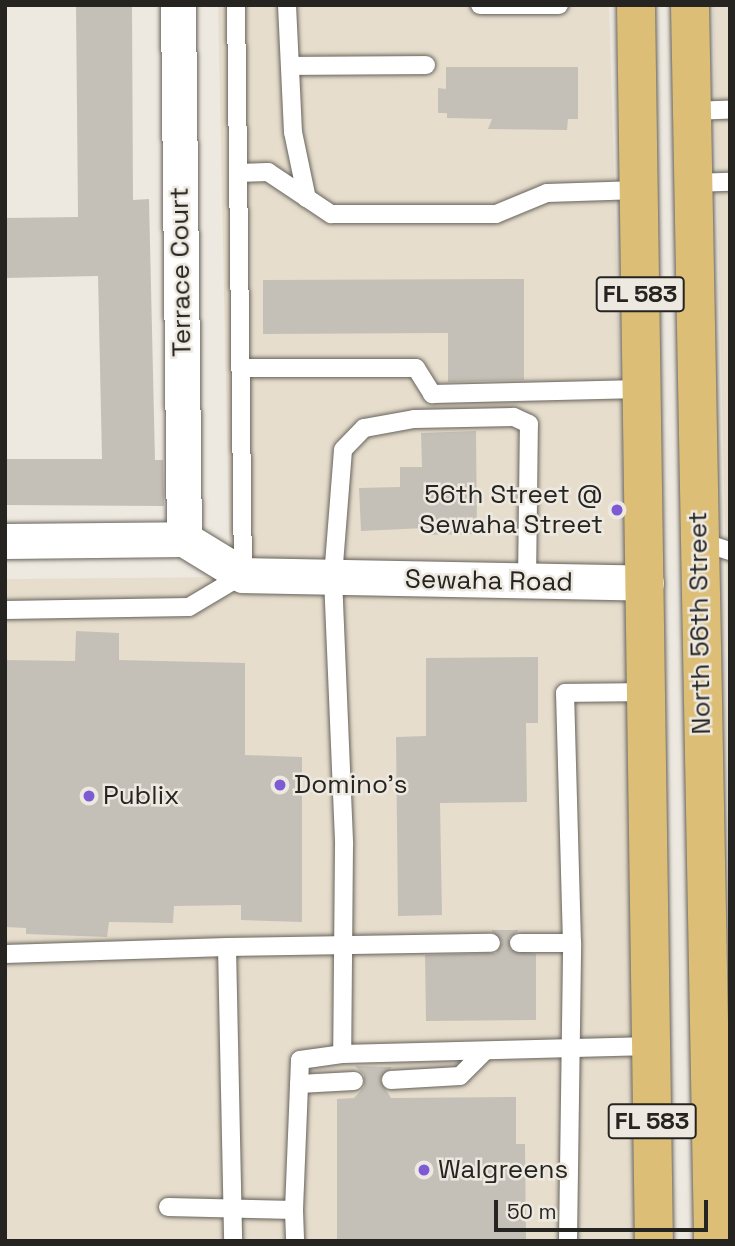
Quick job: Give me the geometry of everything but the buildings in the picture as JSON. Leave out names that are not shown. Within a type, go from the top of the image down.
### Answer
[{"type":"main road","name":"North 56th Street","points":[[636,5],[654,1241]]},
{"type":"main road","points":[[657,5],[660,156],[674,174],[711,183]]},
{"type":"main road","name":"North 56th Street","points":[[690,5],[692,111],[711,183],[714,546],[705,855],[720,1134],[713,1241]]},
{"type":"main road","points":[[641,372],[674,521],[714,546]]},
{"type":"main road","points":[[646,583],[660,586],[676,624],[682,811],[705,855]]},
{"type":"street","name":"Terrace Court","points":[[178,5],[184,540]]},
{"type":"street","points":[[5,541],[184,540],[243,575],[333,578]]},
{"type":"street","name":"Sewaha Road","points":[[333,578],[646,583]]},
{"type":"lane","points":[[5,610],[189,607],[243,575],[236,5]]},
{"type":"lane","points":[[287,5],[293,132],[307,198]]},
{"type":"lane","points":[[480,5],[559,5]]},
{"type":"lane","points":[[290,66],[426,65]]},
{"type":"lane","points":[[692,111],[730,110]]},
{"type":"lane","points":[[238,173],[268,172],[331,214],[496,214],[548,193],[639,190]]},
{"type":"lane","points":[[240,368],[416,368],[432,394],[641,372]]},
{"type":"lane","points":[[342,1054],[340,945],[344,845],[333,578],[343,450],[364,428],[414,419],[514,417],[529,425],[527,582]]},
{"type":"lane","points":[[568,1241],[572,943],[565,694],[647,692]]},
{"type":"lane","points":[[5,954],[491,943]]},
{"type":"lane","points":[[519,943],[572,943]]},
{"type":"lane","points":[[227,947],[233,1241]]},
{"type":"lane","points":[[295,1241],[300,1060],[342,1054],[570,1051],[652,1046]]},
{"type":"lane","points":[[391,1080],[460,1076],[484,1052]]},
{"type":"lane","points":[[299,1084],[354,1081]]},
{"type":"lane","points":[[168,1207],[295,1210]]},
{"type":"shaded area","points":[[218,5],[609,5],[624,519],[634,1241],[5,1241],[5,579],[230,577]]},
{"type":"shaded area","points":[[713,5],[730,5],[730,745]]},
{"type":"place","name":"56th Street @ Sewaha Street","points":[[617,510]]},
{"type":"place","name":"Domino's","points":[[280,785]]},
{"type":"place","name":"Publix","points":[[89,796]]},
{"type":"place","name":"Walgreens","points":[[424,1170]]}]
